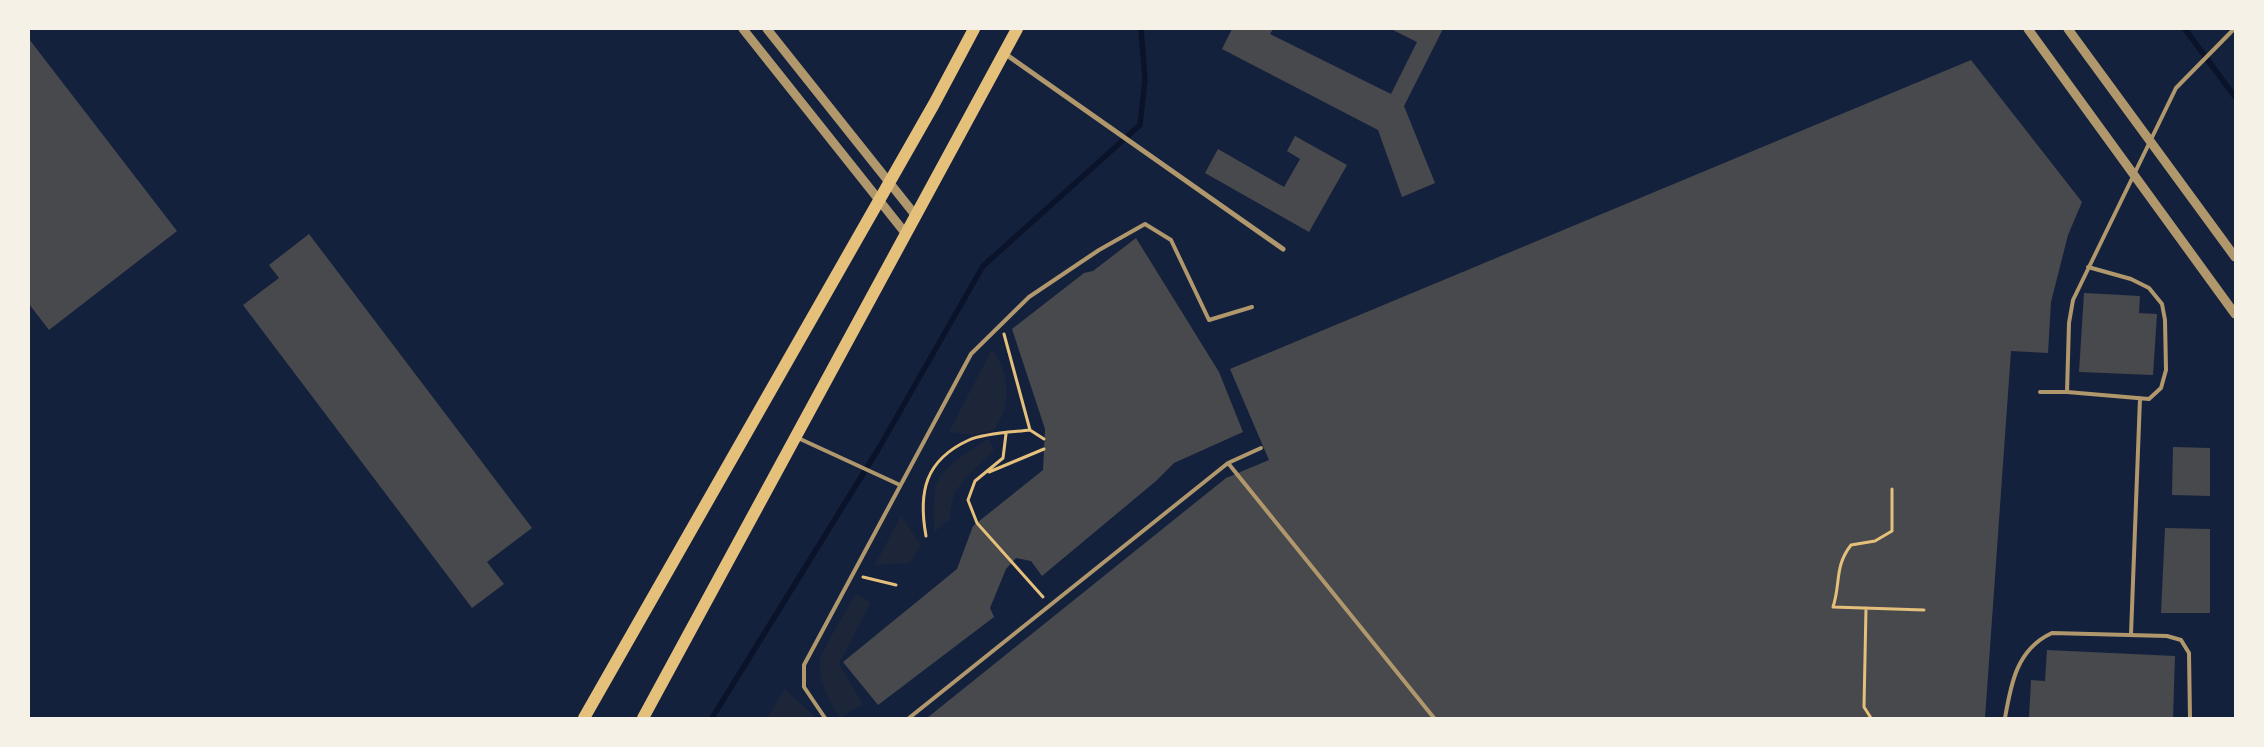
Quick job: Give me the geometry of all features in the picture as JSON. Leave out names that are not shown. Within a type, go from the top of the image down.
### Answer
[{"type":"main road","points":[[584,718],[889,183],[974,29]]},
{"type":"main road","points":[[643,718],[1017,29]]},
{"type":"street","points":[[743,29],[878,202],[906,234]]},
{"type":"street","points":[[767,29],[916,216]]},
{"type":"street","points":[[2028,29],[2235,314]]},
{"type":"street","points":[[2068,29],[2235,257]]},
{"type":"street","points":[[1004,53],[1283,249]]},
{"type":"lane","points":[[2067,392],[2069,323],[2073,300],[2176,88],[2234,29]]},
{"type":"lane","points":[[825,718],[804,687],[804,665],[971,354],[1029,297],[1099,250],[1145,224],[1171,240],[1209,320],[1252,307]]},
{"type":"lane","points":[[2040,392],[2067,392],[2149,399],[2161,388],[2166,370],[2165,320],[2162,304],[2149,288],[2132,279],[2088,268]]},
{"type":"lane","points":[[2131,634],[2140,398]]},
{"type":"lane","points":[[796,437],[900,485]]},
{"type":"lane","points":[[909,718],[1228,462],[1262,448]]},
{"type":"lane","points":[[1228,462],[1434,718]]},
{"type":"lane","points":[[2005,718],[2010,686],[2020,662],[2036,640],[2052,633],[2131,634],[2167,636],[2181,640],[2189,653],[2190,718]]},
{"type":"path","points":[[1007,338],[1030,430]]},
{"type":"path","points":[[926,536],[922,515],[925,480],[943,458],[970,440],[1030,430],[1044,439]]},
{"type":"path","points":[[1006,434],[1003,458],[976,481],[968,500],[977,522],[1045,600]]},
{"type":"path","points":[[984,474],[1044,449]]},
{"type":"path","points":[[1892,489],[1892,531],[1875,541],[1851,545],[1843,556],[1837,572],[1838,592],[1833,607],[1924,610]]},
{"type":"path","points":[[852,575],[896,585]]},
{"type":"path","points":[[1866,608],[1864,707],[1871,718]]},
{"type":"shaded area","points":[[992,349],[998,359],[1005,379],[1006,400],[1000,421],[994,430],[973,435],[949,432]]},
{"type":"shaded area","points":[[988,439],[994,451],[965,478],[954,494],[949,520],[934,532],[934,496],[939,478],[956,461]]},
{"type":"shaded area","points":[[901,515],[921,546],[910,563],[875,565]]},
{"type":"shaded area","points":[[856,594],[871,602],[839,664],[863,704],[840,718],[825,691],[820,660],[830,638]]},
{"type":"shaded area","points":[[785,689],[816,718],[767,718]]},
{"type":"building","points":[[1232,29],[1273,29],[1270,34],[1391,94],[1417,42],[1391,29],[1443,29],[1404,106],[1435,183],[1402,197],[1378,130],[1222,49]]},
{"type":"building","points":[[29,39],[177,231],[49,330],[29,304]]},
{"type":"building","points":[[1971,60],[2082,202],[2068,235],[2051,302],[2048,353],[2011,351],[1985,718],[927,718],[1226,478],[1269,460],[1230,369]]},
{"type":"building","points":[[1295,136],[1347,165],[1309,232],[1205,173],[1218,149],[1284,187],[1300,159],[1287,151]]},
{"type":"building","points":[[309,234],[532,528],[487,562],[504,584],[472,608],[243,305],[279,278],[269,265]]},
{"type":"building","points":[[1136,238],[1219,372],[1243,432],[1174,463],[1156,481],[1042,576],[1031,561],[1016,558],[1006,569],[990,608],[994,617],[878,705],[843,662],[957,569],[973,526],[1043,470],[1045,429],[1012,329],[1084,273],[1093,271]]},
{"type":"building","points":[[2084,293],[2140,296],[2139,313],[2157,314],[2153,375],[2079,372]]},
{"type":"building","points":[[2173,447],[2210,448],[2210,496],[2172,495]]},
{"type":"building","points":[[2165,528],[2210,529],[2210,613],[2161,613]]},
{"type":"building","points":[[2047,650],[2175,656],[2173,718],[2029,718],[2031,680],[2045,681]]},
{"type":"waterway","points":[[712,718],[879,448],[983,266],[1140,125],[1145,80],[1141,29]]},
{"type":"waterway","points":[[2185,29],[2235,97]]}]
